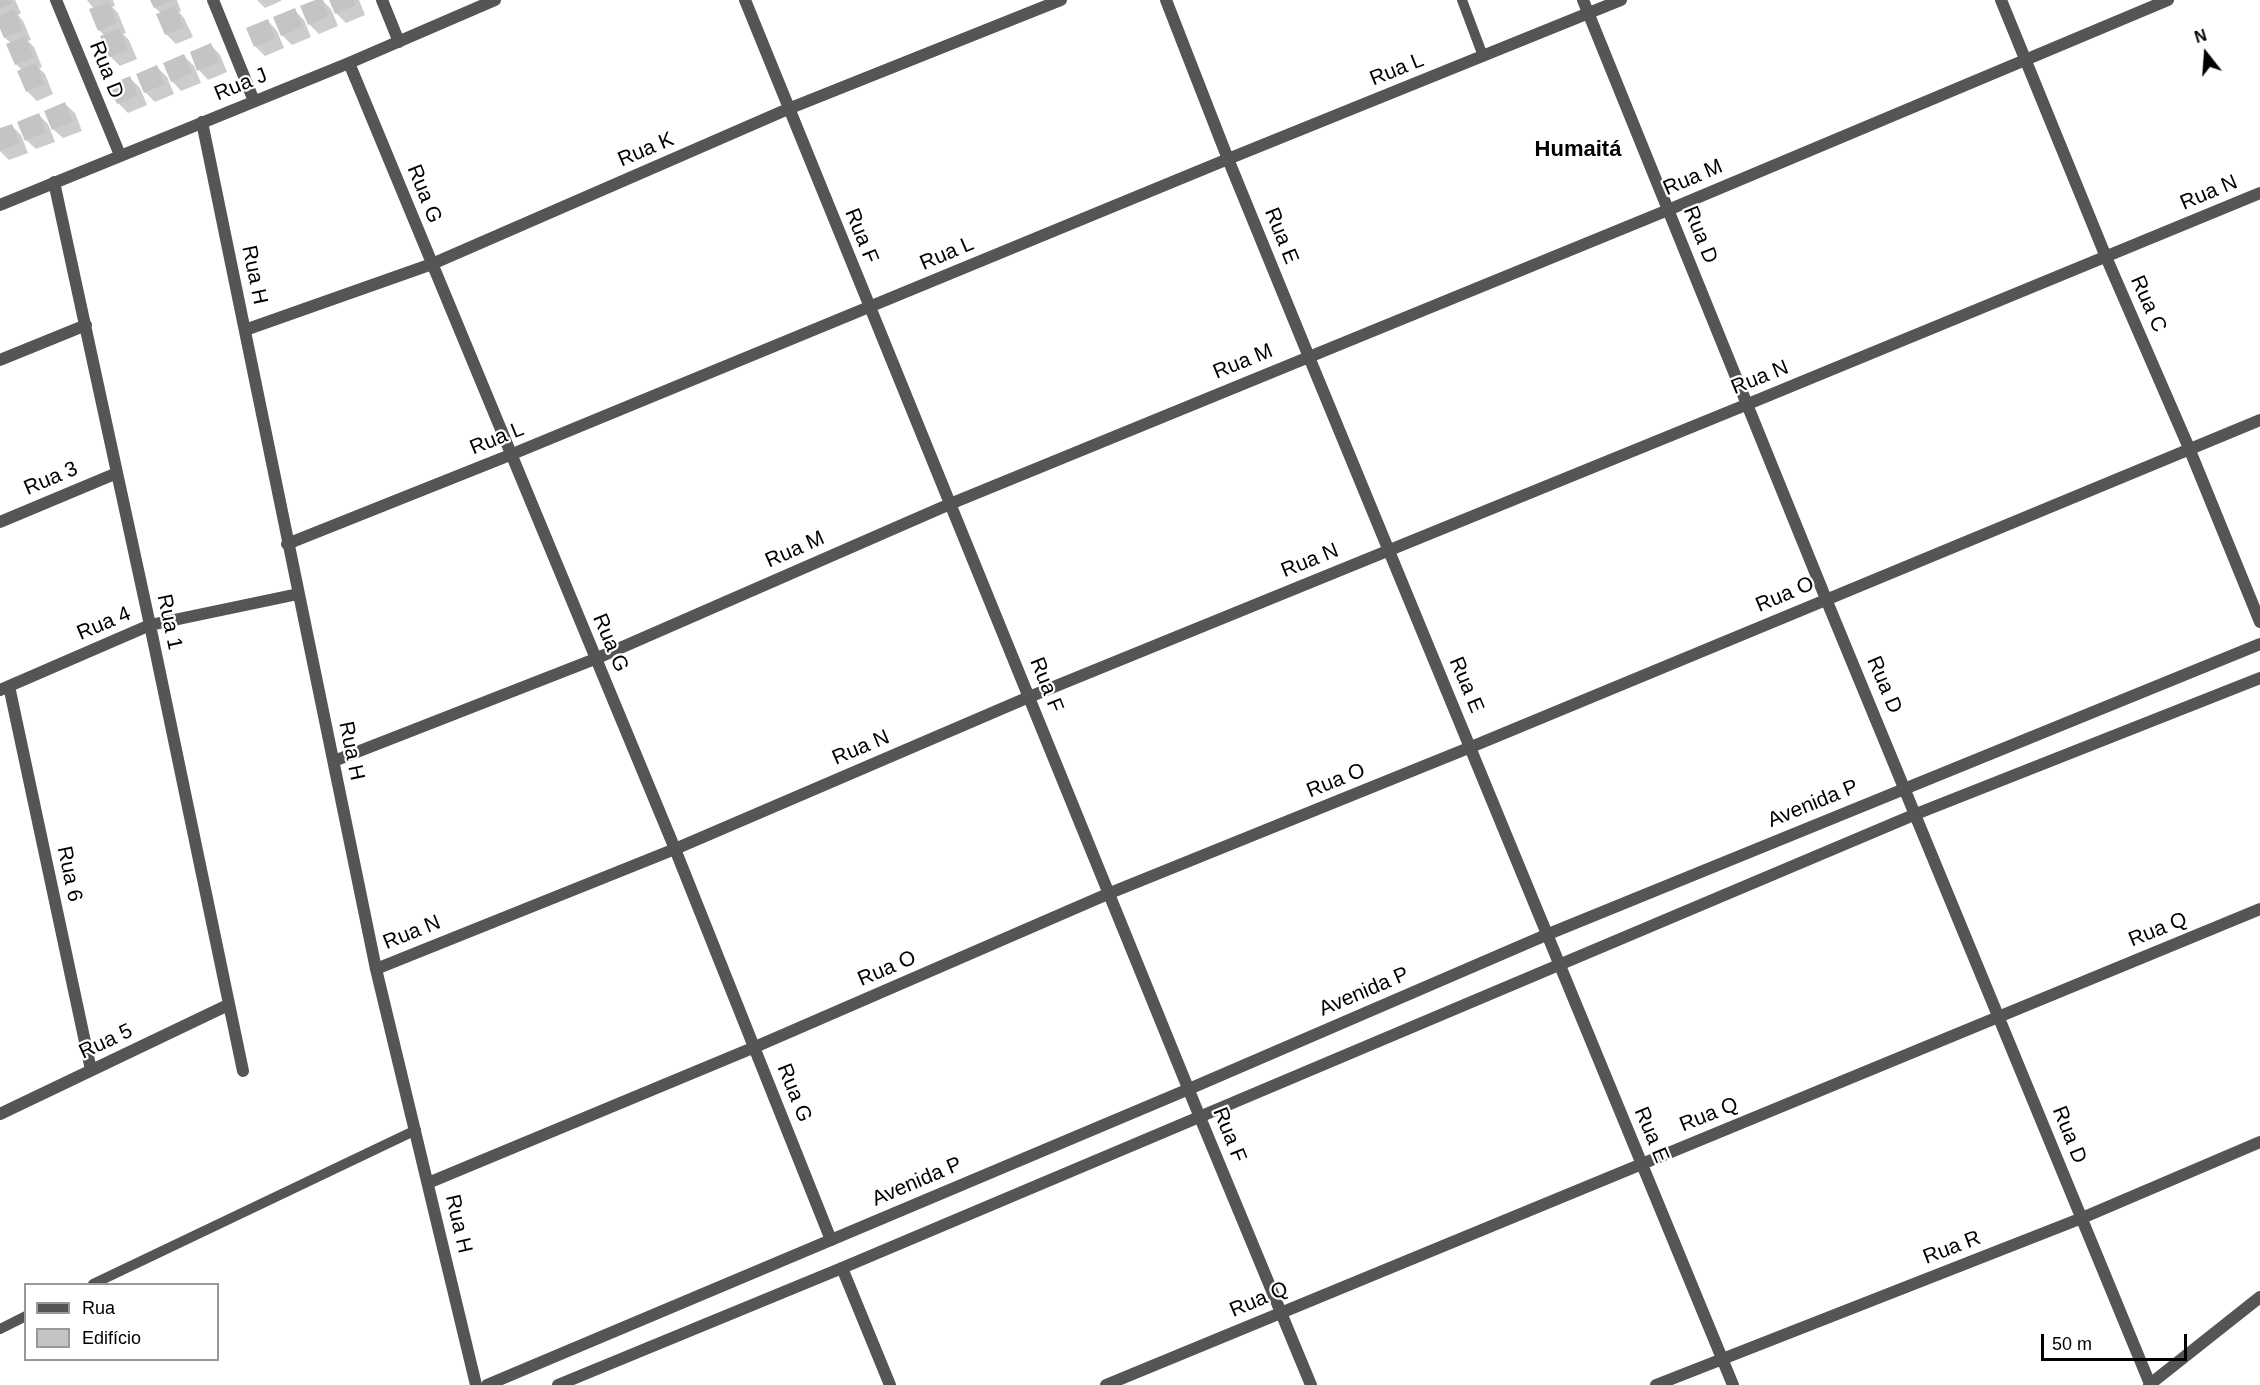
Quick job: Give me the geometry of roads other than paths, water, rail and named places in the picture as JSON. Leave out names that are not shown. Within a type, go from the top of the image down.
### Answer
[{"type":"street","name":"Rua D","points":[[56,0],[120,156]]},
{"type":"street","points":[[213,0],[254,101]]},
{"type":"street","points":[[382,0],[399,42]]},
{"type":"street","name":"Rua J","points":[[0,205],[349,63],[495,0]]},
{"type":"street","name":"Rua F","points":[[745,0],[788,110],[1311,1385]]},
{"type":"street","name":"Rua K","points":[[245,330],[432,264],[788,110],[1061,0]]},
{"type":"street","name":"Rua E","points":[[1166,0],[1308,357],[1471,747],[1558,965],[1732,1385]]},
{"type":"street","name":"Rua D","points":[[1583,0],[1826,599],[2150,1385]]},
{"type":"street","name":"Rua L","points":[[287,544],[1621,0]]},
{"type":"street","name":"Rua C","points":[[2001,0],[2106,257],[2189,448],[2260,622]]},
{"type":"street","name":"Rua M","points":[[334,761],[595,659],[950,504],[1668,210],[2025,58],[2168,0]]},
{"type":"street","name":"Rua G","points":[[349,63],[675,849],[831,1240]]},
{"type":"street","name":"Rua H","points":[[202,122],[376,969],[476,1385]]},
{"type":"street","name":"Rua 1","points":[[54,182],[243,1071]]},
{"type":"street","name":"Rua N","points":[[376,969],[675,849],[1029,697],[2260,193]]},
{"type":"street","points":[[0,360],[86,325]]},
{"type":"street","name":"Rua O","points":[[428,1183],[755,1047],[1110,893],[1471,747],[2260,420]]},
{"type":"street","name":"Rua 3","points":[[0,522],[117,473]]},
{"type":"street","name":"Rua 4","points":[[4,688],[150,625],[298,594]]},
{"type":"street","name":"Avenida P","points":[[488,1385],[1189,1089],[1546,935],[2260,644]]},
{"type":"street","points":[[558,1385],[842,1268],[1199,1115],[1916,814],[2260,678]]},
{"type":"street","name":"Rua 6","points":[[4,688],[91,1070]]},
{"type":"street","name":"Rua Q","points":[[1106,1385],[2260,909]]},
{"type":"street","name":"Rua 5","points":[[0,1113],[228,1005]]},
{"type":"street","name":"Rua R","points":[[1656,1385],[2082,1218],[2260,1142]]},
{"type":"street","points":[[842,1268],[890,1385]]},
{"type":"street","points":[[2150,1385],[2260,1297]]},
{"type":"lane","points":[[1462,0],[1483,56]]},
{"type":"lane","points":[[95,1283],[416,1130]]},
{"type":"lane","points":[[0,1329],[24,1318]]},
{"type":"district","name":"Humaitá","points":[[1578,150]]}]
